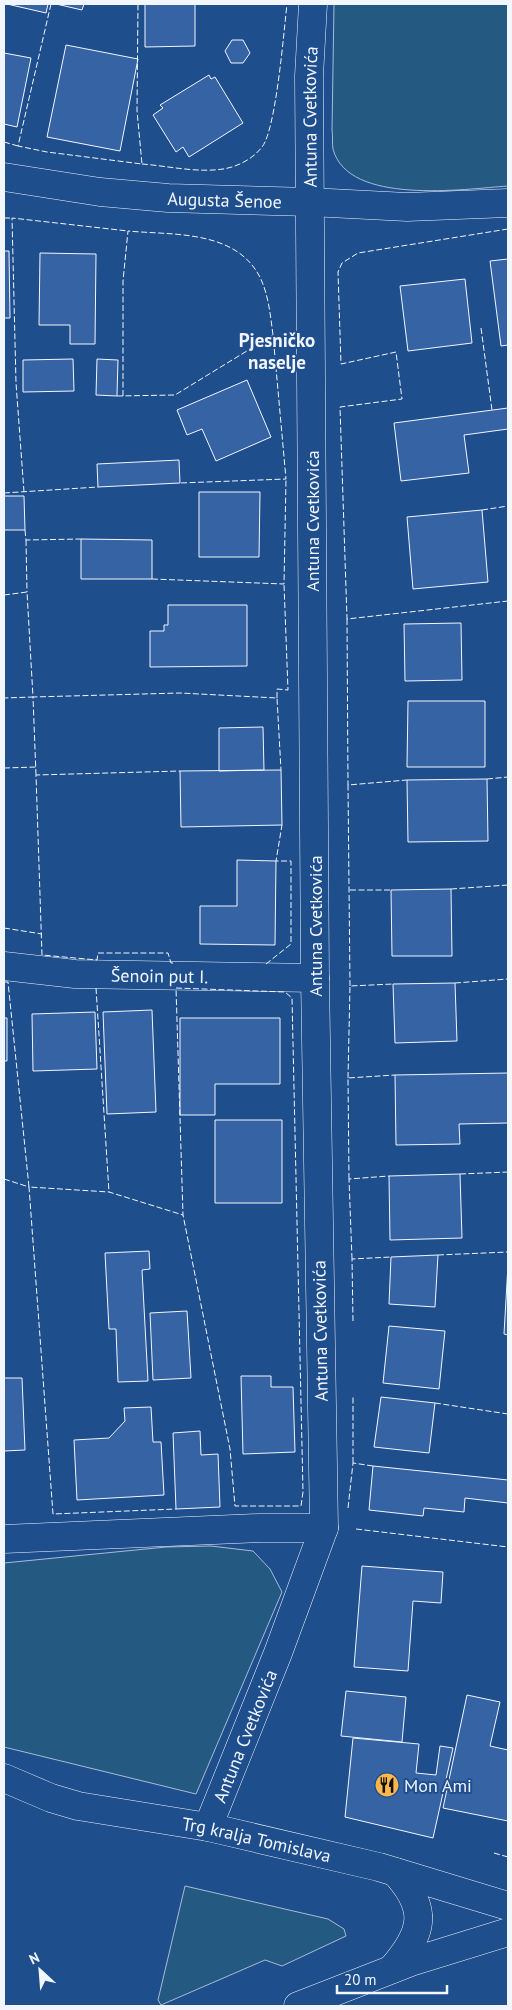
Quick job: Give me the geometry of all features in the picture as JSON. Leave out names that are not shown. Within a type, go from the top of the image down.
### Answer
[{"type":"street","name":"Antuna Cvetkovića","points":[[208,1827],[278,1653],[324,1528],[315,978],[309,76],[314,4]]},
{"type":"street","name":"Augusta Šenoe","points":[[4,177],[100,192],[168,198],[407,207],[508,203]]},
{"type":"street","name":"Šenoin put I.","points":[[4,966],[75,974],[315,978]]},
{"type":"street","points":[[4,1539],[259,1528],[324,1528]]},
{"type":"street","name":"Trg kralja Tomislava","points":[[4,1778],[51,1798],[78,1806],[208,1827],[396,1872],[508,1906]]},
{"type":"street","points":[[392,1969],[410,1947],[419,1925],[419,1912],[415,1898],[396,1872]]},
{"type":"street","points":[[298,2006],[392,1969],[508,1932]]},
{"type":"shaded area","points":[[334,4],[508,4],[508,186],[465,190],[410,190],[384,187],[361,179],[343,167],[333,149]]},
{"type":"shaded area","points":[[211,1546],[253,1551],[270,1569],[282,1592],[196,1794],[4,1747],[4,1563],[166,1547]]},
{"type":"shaded area","points":[[185,1886],[328,1919],[344,1929],[346,1936],[282,1966],[265,1960],[161,2005],[158,2000]]},
{"type":"building","points":[[7,4],[48,4],[46,13]]},
{"type":"building","points":[[56,4],[84,4],[82,10]]},
{"type":"building","points":[[145,4],[195,4],[195,46],[145,47]]},
{"type":"building","points":[[232,40],[243,40],[250,53],[243,63],[231,63],[225,51]]},
{"type":"building","points":[[66,45],[138,59],[120,151],[47,137]]},
{"type":"building","points":[[4,53],[31,58],[17,127],[4,124]]},
{"type":"building","points":[[209,75],[211,79],[215,77],[243,123],[189,157],[183,147],[176,152],[153,115],[163,108],[160,105]]},
{"type":"building","points":[[4,251],[9,251],[10,318],[4,318]]},
{"type":"building","points":[[40,253],[96,254],[95,344],[70,344],[70,325],[39,325]]},
{"type":"building","points":[[508,259],[508,345],[501,346],[490,261]]},
{"type":"building","points":[[465,279],[472,343],[408,351],[400,286]]},
{"type":"building","points":[[73,359],[74,391],[23,392],[23,360]]},
{"type":"building","points":[[97,359],[118,360],[117,396],[96,395]]},
{"type":"building","points":[[247,380],[271,437],[216,461],[202,429],[187,435],[177,410]]},
{"type":"building","points":[[508,408],[508,429],[464,435],[469,473],[401,481],[394,423]]},
{"type":"building","points":[[179,460],[180,483],[98,487],[97,464]]},
{"type":"building","points":[[199,492],[260,492],[259,557],[199,557]]},
{"type":"building","points":[[4,496],[24,496],[25,530],[4,530]]},
{"type":"building","points":[[482,510],[488,582],[413,589],[407,517]]},
{"type":"building","points":[[81,539],[152,540],[152,579],[81,579]]},
{"type":"building","points":[[168,605],[247,605],[247,666],[150,667],[150,631],[164,631],[164,625],[168,625]]},
{"type":"building","points":[[461,623],[462,680],[405,681],[404,624]]},
{"type":"building","points":[[408,701],[485,701],[485,767],[407,767]]},
{"type":"building","points":[[263,727],[264,770],[219,771],[219,728]]},
{"type":"building","points":[[281,770],[282,825],[181,827],[180,771]]},
{"type":"building","points":[[487,779],[488,841],[408,842],[407,780]]},
{"type":"building","points":[[237,860],[276,861],[275,945],[200,944],[200,906],[237,906]]},
{"type":"building","points":[[451,889],[452,956],[392,956],[391,890]]},
{"type":"building","points":[[455,983],[457,1041],[395,1043],[393,984]]},
{"type":"building","points":[[152,1010],[156,1112],[107,1114],[103,1012]]},
{"type":"building","points":[[95,1012],[97,1069],[33,1071],[32,1014]]},
{"type":"building","points":[[4,1018],[7,1018],[7,1061],[4,1061]]},
{"type":"building","points":[[180,1018],[280,1018],[280,1084],[215,1084],[215,1115],[180,1115]]},
{"type":"building","points":[[508,1073],[508,1123],[459,1124],[460,1144],[396,1145],[395,1075]]},
{"type":"building","points":[[215,1120],[282,1120],[282,1203],[215,1203]]},
{"type":"building","points":[[460,1174],[462,1238],[390,1240],[389,1176]]},
{"type":"building","points":[[149,1251],[150,1269],[142,1270],[148,1381],[118,1382],[116,1329],[109,1329],[105,1253]]},
{"type":"building","points":[[438,1255],[435,1307],[389,1304],[391,1257]]},
{"type":"building","points":[[508,1265],[508,1335],[504,1334]]},
{"type":"building","points":[[187,1311],[191,1378],[153,1380],[150,1313]]},
{"type":"building","points":[[389,1326],[445,1331],[439,1389],[383,1383]]},
{"type":"building","points":[[241,1376],[271,1376],[271,1387],[293,1387],[295,1452],[243,1454]]},
{"type":"building","points":[[4,1378],[22,1378],[25,1450],[4,1451]]},
{"type":"building","points":[[381,1397],[435,1403],[429,1453],[374,1447]]},
{"type":"building","points":[[151,1407],[153,1442],[161,1442],[164,1495],[77,1500],[74,1440],[109,1438],[125,1421],[124,1408]]},
{"type":"building","points":[[200,1431],[201,1455],[218,1454],[220,1507],[176,1509],[173,1433]]},
{"type":"building","points":[[373,1466],[508,1480],[508,1503],[465,1498],[464,1512],[424,1508],[423,1516],[369,1510]]},
{"type":"building","points":[[362,1566],[443,1572],[441,1603],[413,1601],[408,1671],[354,1667]]},
{"type":"building","points":[[346,1691],[406,1697],[402,1742],[341,1736]]},
{"type":"building","points":[[467,1695],[500,1702],[490,1746],[508,1750],[508,1821],[443,1808]]},
{"type":"building","points":[[353,1738],[419,1744],[416,1773],[436,1775],[440,1746],[453,1748],[433,1838],[345,1817]]},
{"type":"fence","points":[[51,4],[18,146],[47,152],[142,164],[137,111],[138,4]]},
{"type":"fence","points":[[142,164],[193,170],[223,169],[244,162],[262,147],[267,137],[279,79],[287,4]]},
{"type":"fence","points":[[4,142],[18,146]]},
{"type":"fence","points":[[4,218],[12,218]]},
{"type":"fence","points":[[24,492],[16,383],[12,218],[128,231]]},
{"type":"fence","points":[[508,229],[358,253],[342,263],[338,272],[341,364],[396,352],[402,399],[340,407],[347,619],[508,601]]},
{"type":"fence","points":[[123,396],[123,281],[128,231],[197,237],[230,247],[243,256],[255,269],[263,284],[268,300],[273,335]]},
{"type":"fence","points":[[481,328],[492,410]]},
{"type":"fence","points":[[117,396],[175,395],[273,335],[286,479],[180,483]]},
{"type":"fence","points":[[152,579],[284,584],[286,479]]},
{"type":"fence","points":[[4,493],[98,487]]},
{"type":"fence","points":[[482,510],[508,506]]},
{"type":"fence","points":[[25,530],[26,540],[81,539]]},
{"type":"fence","points":[[26,540],[27,592]]},
{"type":"fence","points":[[277,698],[277,689],[288,690],[284,584]]},
{"type":"fence","points":[[4,595],[27,592],[33,697],[4,698]]},
{"type":"fence","points":[[347,619],[348,785]]},
{"type":"fence","points":[[36,775],[33,697],[180,693],[277,698],[281,770]]},
{"type":"fence","points":[[4,768],[36,767]]},
{"type":"fence","points":[[173,963],[171,963],[168,953],[98,953],[97,960],[42,955],[36,775],[180,771]]},
{"type":"fence","points":[[487,779],[508,777]]},
{"type":"fence","points":[[350,986],[348,785],[407,780]]},
{"type":"fence","points":[[266,964],[291,944],[291,861],[276,861],[282,825]]},
{"type":"fence","points":[[451,889],[508,885]]},
{"type":"fence","points":[[350,890],[391,890]]},
{"type":"fence","points":[[4,928],[42,934]]},
{"type":"fence","points":[[455,983],[508,979]]},
{"type":"fence","points":[[4,982],[8,982],[29,1187],[109,1192],[183,1215]]},
{"type":"fence","points":[[348,1078],[350,986],[393,984]]},
{"type":"fence","points":[[96,988],[109,1192]]},
{"type":"fence","points":[[176,988],[285,992],[292,998],[303,1492],[301,1506],[235,1506],[230,1449],[183,1215],[176,988]]},
{"type":"fence","points":[[349,1179],[348,1078],[395,1075]]},
{"type":"fence","points":[[460,1174],[508,1172]]},
{"type":"fence","points":[[352,1259],[349,1179],[389,1176]]},
{"type":"fence","points":[[4,1179],[29,1187],[53,1514],[176,1509]]},
{"type":"fence","points":[[438,1255],[508,1252]]},
{"type":"fence","points":[[353,1321],[352,1259],[391,1257]]},
{"type":"fence","points":[[353,1397],[353,1463]]},
{"type":"fence","points":[[435,1403],[508,1414]]},
{"type":"fence","points":[[348,1508],[353,1463],[373,1466]]},
{"type":"fence","points":[[356,1529],[508,1547]]},
{"type":"fence","points":[[494,1853],[508,1857]]},
{"type":"place","name":"Mon Ami","points":[[387,1785]]},
{"type":"district","name":"Pjesničko naselje","points":[[277,351]]}]
